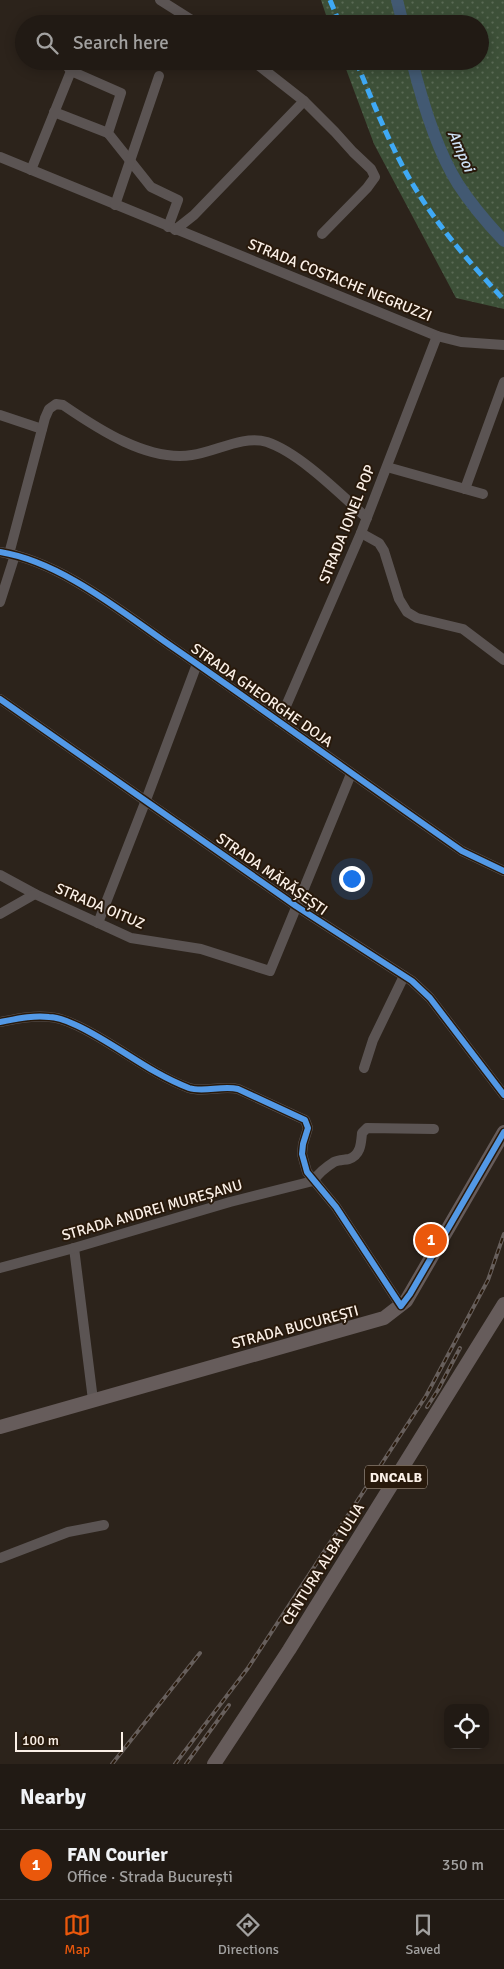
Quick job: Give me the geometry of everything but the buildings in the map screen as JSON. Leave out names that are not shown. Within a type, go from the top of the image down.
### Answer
[{"type":"main road","name":"STRADA BUCUREȘTI","points":[[0,1427],[384,1318],[401,1306],[410,1294],[504,1132]]},
{"type":"main road","name":"CENTURA ALBA IULIA","points":[[214,1764],[283,1659],[504,1304]]},
{"type":"street","points":[[160,0],[184,15]]},
{"type":"street","points":[[265,70],[304,100],[372,169],[375,177],[367,188],[322,234]]},
{"type":"street","points":[[31,170],[71,71],[121,93],[108,133]]},
{"type":"street","points":[[115,205],[159,76]]},
{"type":"street","points":[[172,228],[194,215],[304,100]]},
{"type":"street","points":[[54,112],[108,133],[150,187],[178,200],[172,228]]},
{"type":"street","name":"STRADA COSTACHE NEGRUZZI","points":[[0,158],[437,336],[461,342],[504,345]]},
{"type":"street","name":"STRADA IONEL POP","points":[[279,722],[361,533],[437,336]]},
{"type":"street","points":[[464,489],[496,399],[504,382]]},
{"type":"street","points":[[0,602],[8,554],[42,429],[49,409],[56,404],[63,406],[104,432],[133,445],[169,456],[192,455],[248,440],[266,442],[278,447],[324,479],[367,518]]},
{"type":"street","points":[[0,415],[42,429]]},
{"type":"street","points":[[387,467],[483,494]]},
{"type":"street","points":[[361,533],[379,543],[384,551],[399,599],[407,612],[417,618],[463,629],[504,660]]},
{"type":"street","name":"STRADA GHEORGHE DOJA","points":[[8,554],[47,567],[69,577],[197,664],[462,851],[475,859],[504,871]]},
{"type":"street","points":[[98,923],[197,664]]},
{"type":"street","name":"STRADA MĂRĂȘEȘTI","points":[[0,699],[296,906],[404,976],[430,998],[504,1095]]},
{"type":"street","points":[[296,906],[351,774]]},
{"type":"street","name":"STRADA OITUZ","points":[[0,875],[34,894],[140,940],[184,945],[270,971],[296,906]]},
{"type":"street","points":[[0,914],[34,894]]},
{"type":"street","points":[[364,1068],[373,1040],[404,976]]},
{"type":"street","points":[[0,1022],[42,1016],[60,1018],[87,1031],[143,1065],[188,1087],[204,1089],[228,1087],[238,1089],[305,1120],[308,1128],[302,1154],[307,1172],[336,1207],[401,1306]]},
{"type":"street","name":"STRADA ANDREI MUREȘANU","points":[[0,1268],[230,1202],[313,1181],[320,1172],[334,1162],[358,1154],[364,1129],[434,1129]]},
{"type":"street","points":[[74,1248],[93,1400]]},
{"type":"street","points":[[0,1558],[74,1530],[104,1525]]},
{"type":"green space","points":[[321,0],[504,0],[504,309],[456,298],[374,144],[346,70],[489,70],[489,15],[326,15]]},
{"type":"waterway","name":"Ampoi","points":[[397,0],[401,15]]},
{"type":"waterway","name":"Ampoi","points":[[414,70],[431,124],[450,170],[474,206],[504,241]]},
{"type":"railway","points":[[175,1764],[248,1668],[426,1396],[488,1280],[504,1234]]},
{"type":"railway","points":[[427,1407],[460,1348]]},
{"type":"railway","points":[[112,1764],[200,1653]]},
{"type":"railway","points":[[186,1764],[229,1705]]},
{"type":"marked path","points":[[330,0],[336,15]]},
{"type":"marked path","points":[[360,70],[393,147],[420,196],[449,237],[504,300]]},
{"type":"cycle path","points":[[0,552],[46,566],[91,591],[462,851],[504,871]]},
{"type":"cycle path","points":[[0,699],[296,906],[412,981],[430,998],[504,1095]]},
{"type":"cycle path","points":[[0,1022],[37,1017],[61,1019],[92,1033],[174,1082],[201,1090],[238,1089],[305,1120],[308,1128],[302,1154],[307,1172],[336,1207],[401,1306],[410,1294],[504,1132]]},
{"type":"place","name":"FAN Courier","points":[[431,1240]]}]
